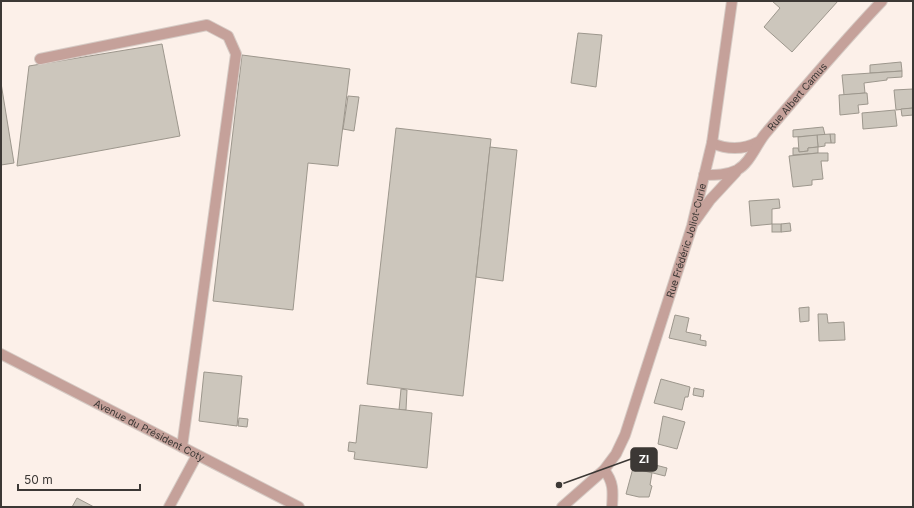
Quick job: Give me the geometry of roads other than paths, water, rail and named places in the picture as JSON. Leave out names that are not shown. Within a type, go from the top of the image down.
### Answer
[{"type":"street","name":"Rue Frédéric Joliot-Curie","points":[[562,507],[604,470],[616,454],[625,435],[692,226],[712,143],[732,1]]},
{"type":"street","name":"Rue Albert Camus","points":[[692,226],[710,200],[748,159],[760,141],[834,53],[882,1]]},
{"type":"street","points":[[40,59],[207,25],[228,36],[236,54],[182,447]]},
{"type":"street","points":[[712,143],[734,149],[748,148],[760,141]]},
{"type":"street","points":[[704,175],[724,175],[738,170]]},
{"type":"street","name":"Avenue du Président Coty","points":[[1,354],[298,507]]},
{"type":"street","points":[[169,507],[197,455]]},
{"type":"street","points":[[604,470],[612,479],[612,507]]},
{"type":"place","name":"ZI","points":[[559,485]]}]
